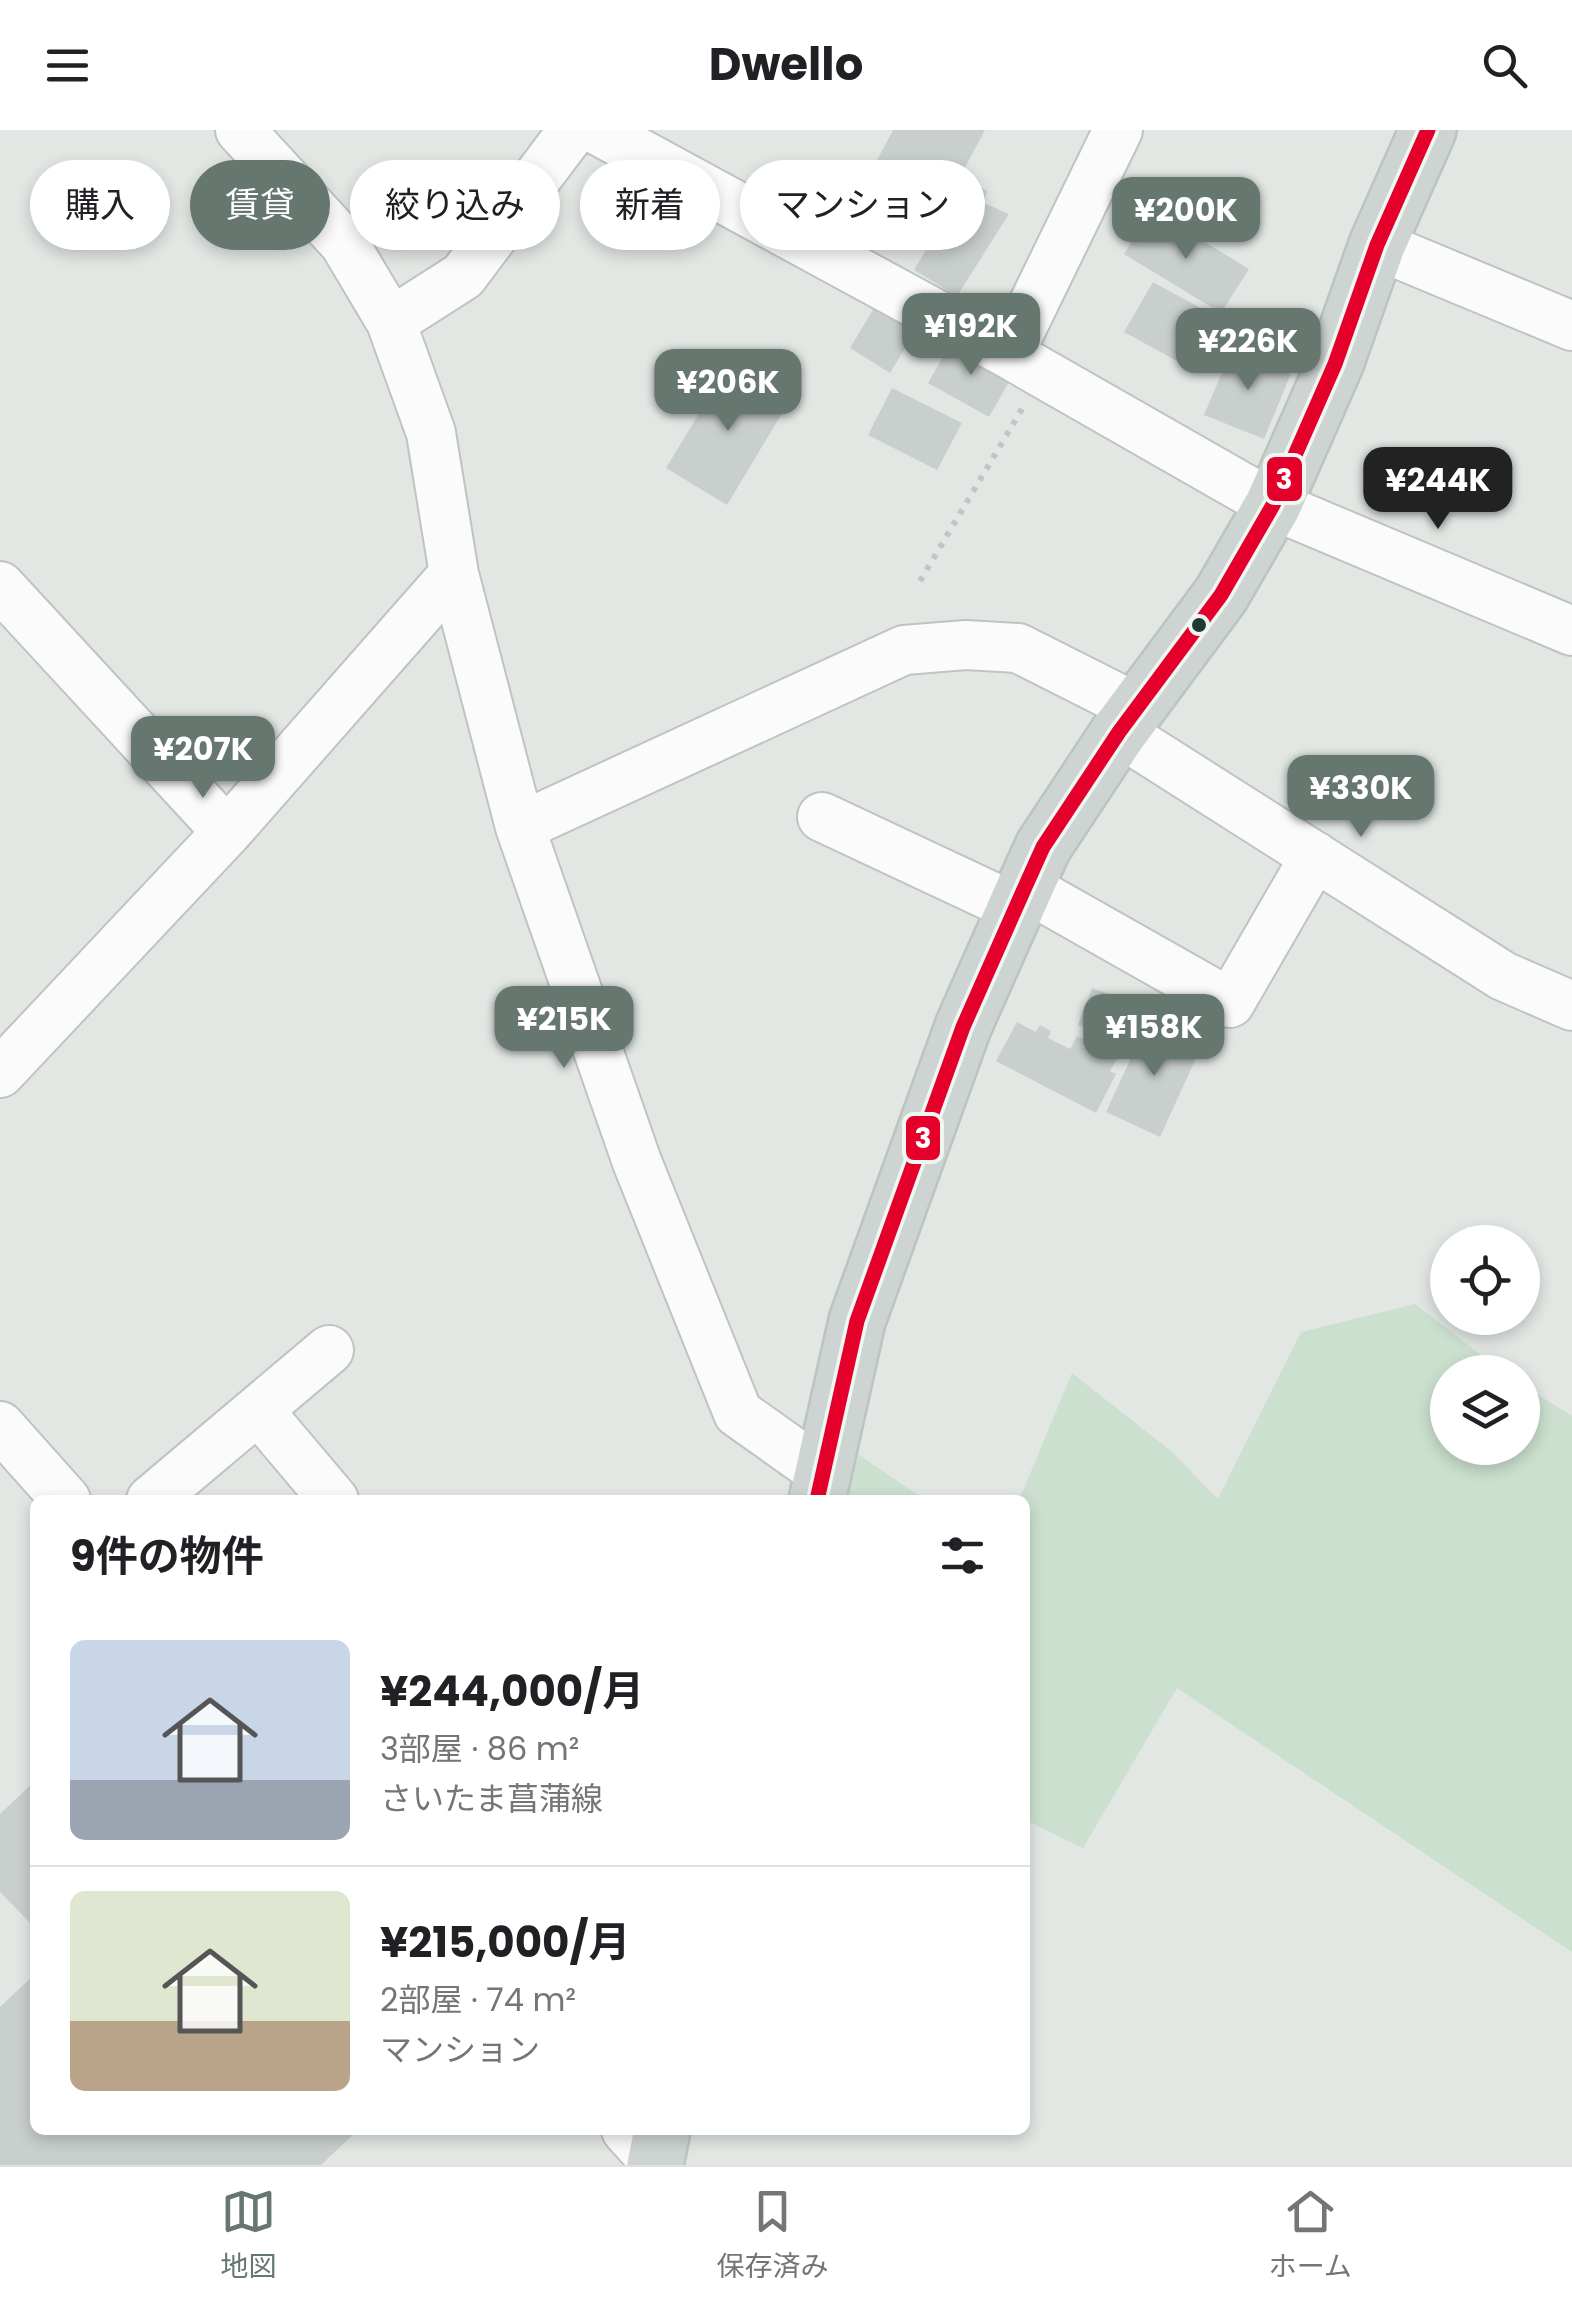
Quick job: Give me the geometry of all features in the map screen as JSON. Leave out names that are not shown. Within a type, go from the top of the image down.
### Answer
[{"type":"main road","points":[[820,1487],[857,1321],[963,1027],[1020,898],[1043,847],[1128,720],[1221,595],[1274,505],[1428,130]]},
{"type":"street","points":[[240,130],[344,244],[391,322],[432,434],[454,574],[520,827],[637,1162],[738,1413],[820,1487]]},
{"type":"street","points":[[1026,364],[1118,130]]},
{"type":"street","points":[[391,322],[463,276],[595,131],[1026,364],[1274,505],[1572,632]]},
{"type":"street","points":[[1378,245],[1572,326]]},
{"type":"street","points":[[0,1073],[227,832],[454,574]]},
{"type":"street","points":[[0,586],[227,832]]},
{"type":"street","points":[[520,827],[904,650],[966,644],[1018,648],[1128,720],[1315,856],[1504,976],[1569,996]]},
{"type":"street","points":[[822,817],[1020,898],[1230,1003],[1315,856]]},
{"type":"street","points":[[157,1495],[328,1350]]},
{"type":"street","points":[[258,1410],[330,1495]]},
{"type":"street","points":[[0,1426],[62,1495]]},
{"type":"path","points":[[920,581],[1026,364]]},
{"type":"green space","points":[[1415,1304],[1430,1316],[1430,1335],[1455,1335],[1481,1355],[1430,1355],[1430,1465],[1540,1465],[1540,1396],[1572,1416],[1572,1952],[1177,1688],[1083,1848],[1030,1822],[1030,1495],[1021,1495],[1072,1373],[1171,1451],[1218,1499],[1301,1332]]},
{"type":"green space","points":[[852,1450],[918,1495],[842,1495]]},
{"type":"building","points":[[893,130],[985,130],[969,160],[877,160]]},
{"type":"building","points":[[985,203],[1009,214],[957,296],[914,270],[926,250],[985,250]]},
{"type":"building","points":[[1152,210],[1249,269],[1221,313],[1124,254]]},
{"type":"building","points":[[1153,282],[1217,317],[1188,367],[1124,332]]},
{"type":"building","points":[[877,303],[917,329],[890,373],[850,348]]},
{"type":"building","points":[[953,339],[1014,373],[989,417],[928,383]]},
{"type":"building","points":[[1233,347],[1292,371],[1264,439],[1204,415]]},
{"type":"building","points":[[729,364],[790,400],[727,505],[666,468]]},
{"type":"building","points":[[892,388],[962,423],[937,470],[868,435]]},
{"type":"building","points":[[1092,988],[1130,1001],[1116,1039],[1078,1025]]},
{"type":"building","points":[[1148,1021],[1202,1045],[1160,1137],[1106,1112]]},
{"type":"building","points":[[1017,1022],[1036,1032],[1040,1025],[1051,1031],[1048,1038],[1070,1049],[1077,1036],[1118,1057],[1110,1071],[1116,1074],[1096,1113],[996,1061]]},
{"type":"building","points":[[30,1786],[30,1923],[0,1892],[0,1814]]},
{"type":"building","points":[[30,1979],[30,2135],[353,2135],[321,2165],[0,2165],[0,2007]]},
{"type":"transit line","name":"3","points":[[818,1495],[857,1321],[963,1027],[1025,887],[1043,847],[1119,732],[1221,595],[1273,505],[1335,364],[1377,245],[1428,130]]}]
